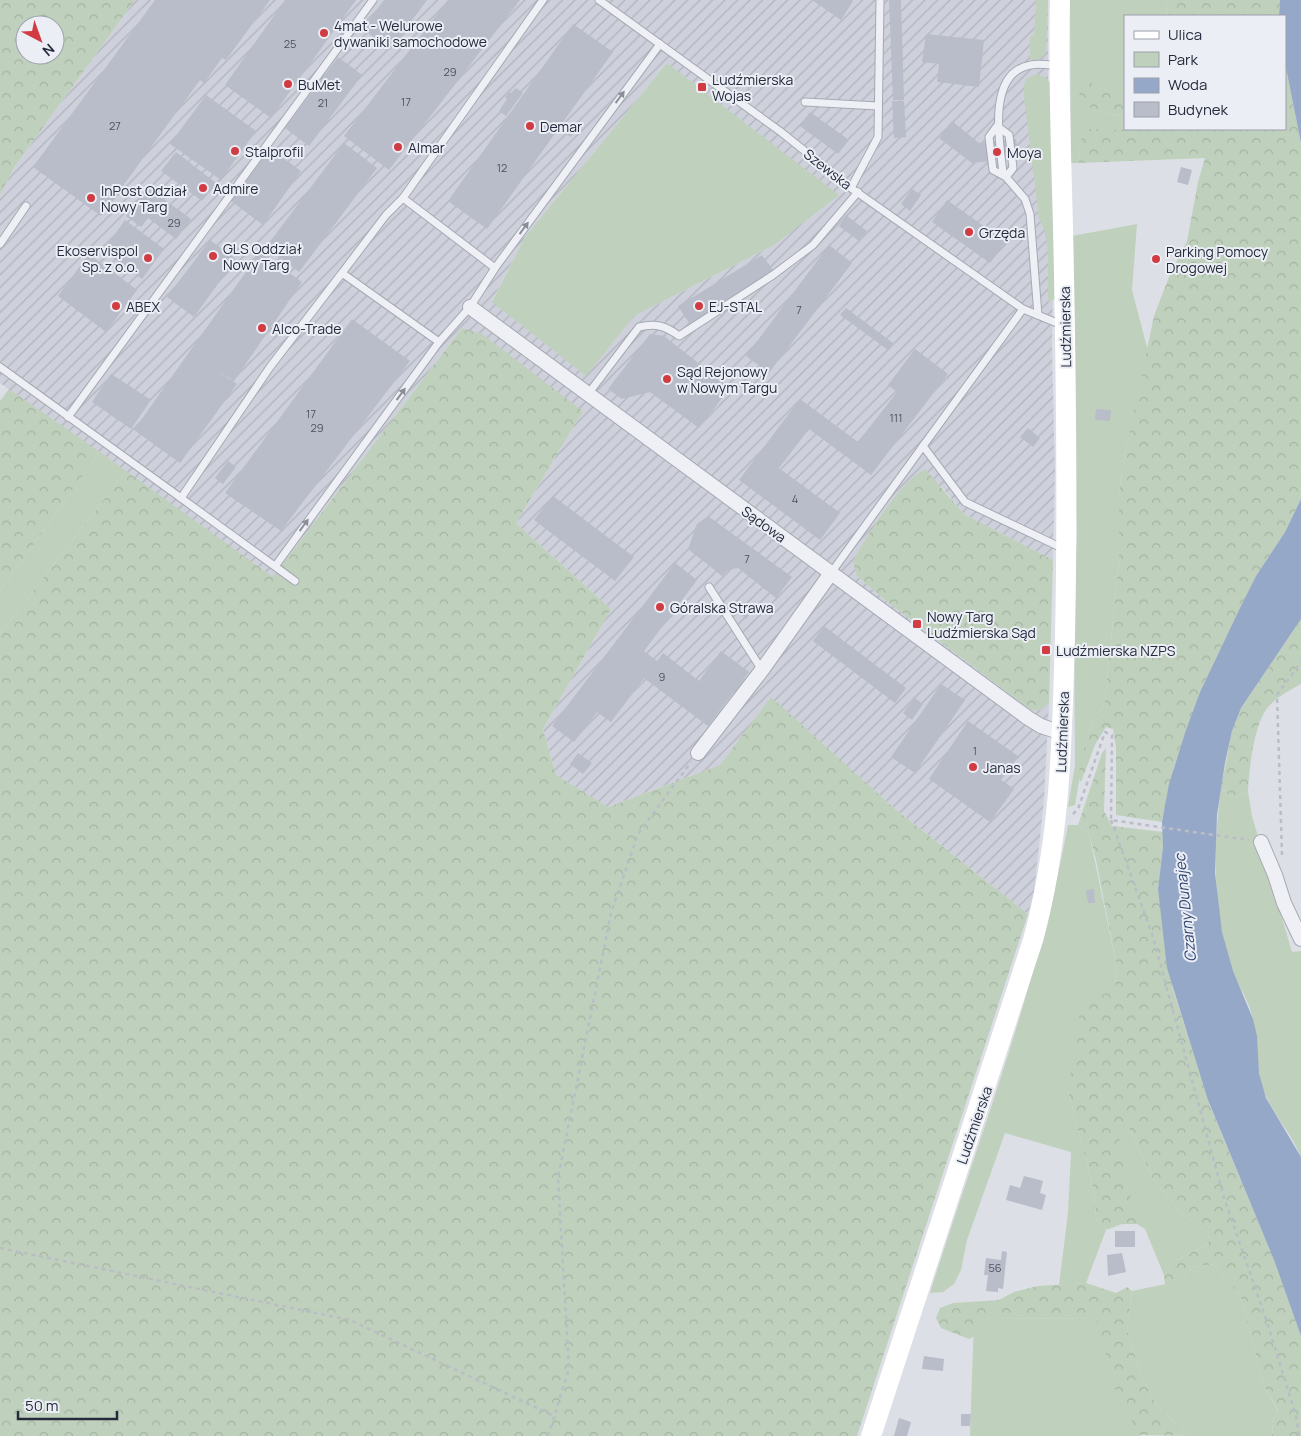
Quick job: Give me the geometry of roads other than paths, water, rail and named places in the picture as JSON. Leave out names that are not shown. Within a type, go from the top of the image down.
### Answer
[{"type":"main road","name":"Ludźmierska","points":[[871,1436],[1031,949],[1043,905],[1057,815],[1062,733],[1067,550],[1065,326],[1058,66],[1060,0]]},
{"type":"street","name":"Sądowa","points":[[470,307],[1028,718],[1041,726],[1062,733]]},
{"type":"street","points":[[698,753],[762,670],[831,573]]},
{"type":"street","points":[[1255,841],[1275,875],[1284,903],[1301,939]]},
{"type":"lane","points":[[68,417],[373,0]]},
{"type":"lane","points":[[181,498],[270,367],[386,215],[403,198],[543,0]]},
{"type":"lane","name":"Szewska","points":[[599,0],[855,190],[1023,309],[1065,326]]},
{"type":"lane","points":[[588,394],[639,327],[649,324],[666,326],[679,336],[773,276],[813,245],[855,190],[878,136],[880,0]]},
{"type":"lane","points":[[276,565],[439,342],[470,307],[495,268],[660,44]]},
{"type":"lane","points":[[1038,315],[1030,214],[1025,199],[1006,177],[993,170],[990,137],[998,126],[1002,86],[1011,75],[1030,65],[1058,66]]},
{"type":"lane","points":[[805,102],[878,106]]},
{"type":"lane","points":[[998,126],[1009,135],[1014,168],[1006,177]]},
{"type":"lane","points":[[403,198],[495,268]]},
{"type":"lane","points":[[0,244],[26,206]]},
{"type":"lane","points":[[342,273],[439,342]]},
{"type":"lane","points":[[831,573],[1023,309]]},
{"type":"lane","points":[[0,367],[276,565],[295,581]]},
{"type":"lane","points":[[923,446],[965,502],[1067,550]]},
{"type":"lane","points":[[709,587],[762,670]]},
{"type":"water","points":[[1280,0],[1301,0],[1301,143],[1286,68],[1286,15],[1279,15]]},
{"type":"water","name":"Czarny Dunajec","points":[[1301,499],[1301,619],[1241,708],[1232,731],[1217,815],[1215,873],[1222,932],[1233,971],[1253,1019],[1257,1036],[1259,1073],[1266,1098],[1301,1157],[1301,1336],[1274,1260],[1208,1100],[1167,968],[1158,889],[1163,847],[1162,822],[1169,784],[1200,692],[1256,576],[1285,532]]},
{"type":"place","name":"4mat - Welurowe dywaniki samochodowe","points":[[324,33]]},
{"type":"place","name":"BuMet","points":[[288,84]]},
{"type":"place","name":"Ludźmierska Wojas","points":[[702,87]]},
{"type":"place","name":"Demar","points":[[530,126]]},
{"type":"place","name":"Almar","points":[[398,147]]},
{"type":"place","name":"Stalprofil","points":[[235,151]]},
{"type":"place","name":"Moya","points":[[997,152]]},
{"type":"place","name":"Admire","points":[[203,188]]},
{"type":"place","name":"InPost Odział Nowy Targ","points":[[91,198]]},
{"type":"place","name":"Grzęda","points":[[969,232]]},
{"type":"place","name":"GLS Oddział Nowy Targ","points":[[213,256]]},
{"type":"place","name":"Ekoservispol Sp. z o.o.","points":[[148,258]]},
{"type":"place","name":"Parking Pomocy Drogowej","points":[[1156,259]]},
{"type":"place","name":"ABEX","points":[[116,306]]},
{"type":"place","name":"EJ-STAL","points":[[699,306]]},
{"type":"place","name":"Alco-Trade","points":[[262,328]]},
{"type":"place","name":"Sąd Rejonowy w Nowym Targu","points":[[667,379]]},
{"type":"place","name":"Góralska Strawa","points":[[660,607]]},
{"type":"place","name":"Nowy Targ Ludźmierska Sąd","points":[[917,624]]},
{"type":"place","name":"Ludźmierska NZPS","points":[[1046,650]]},
{"type":"place","name":"Janas","points":[[973,767]]}]
